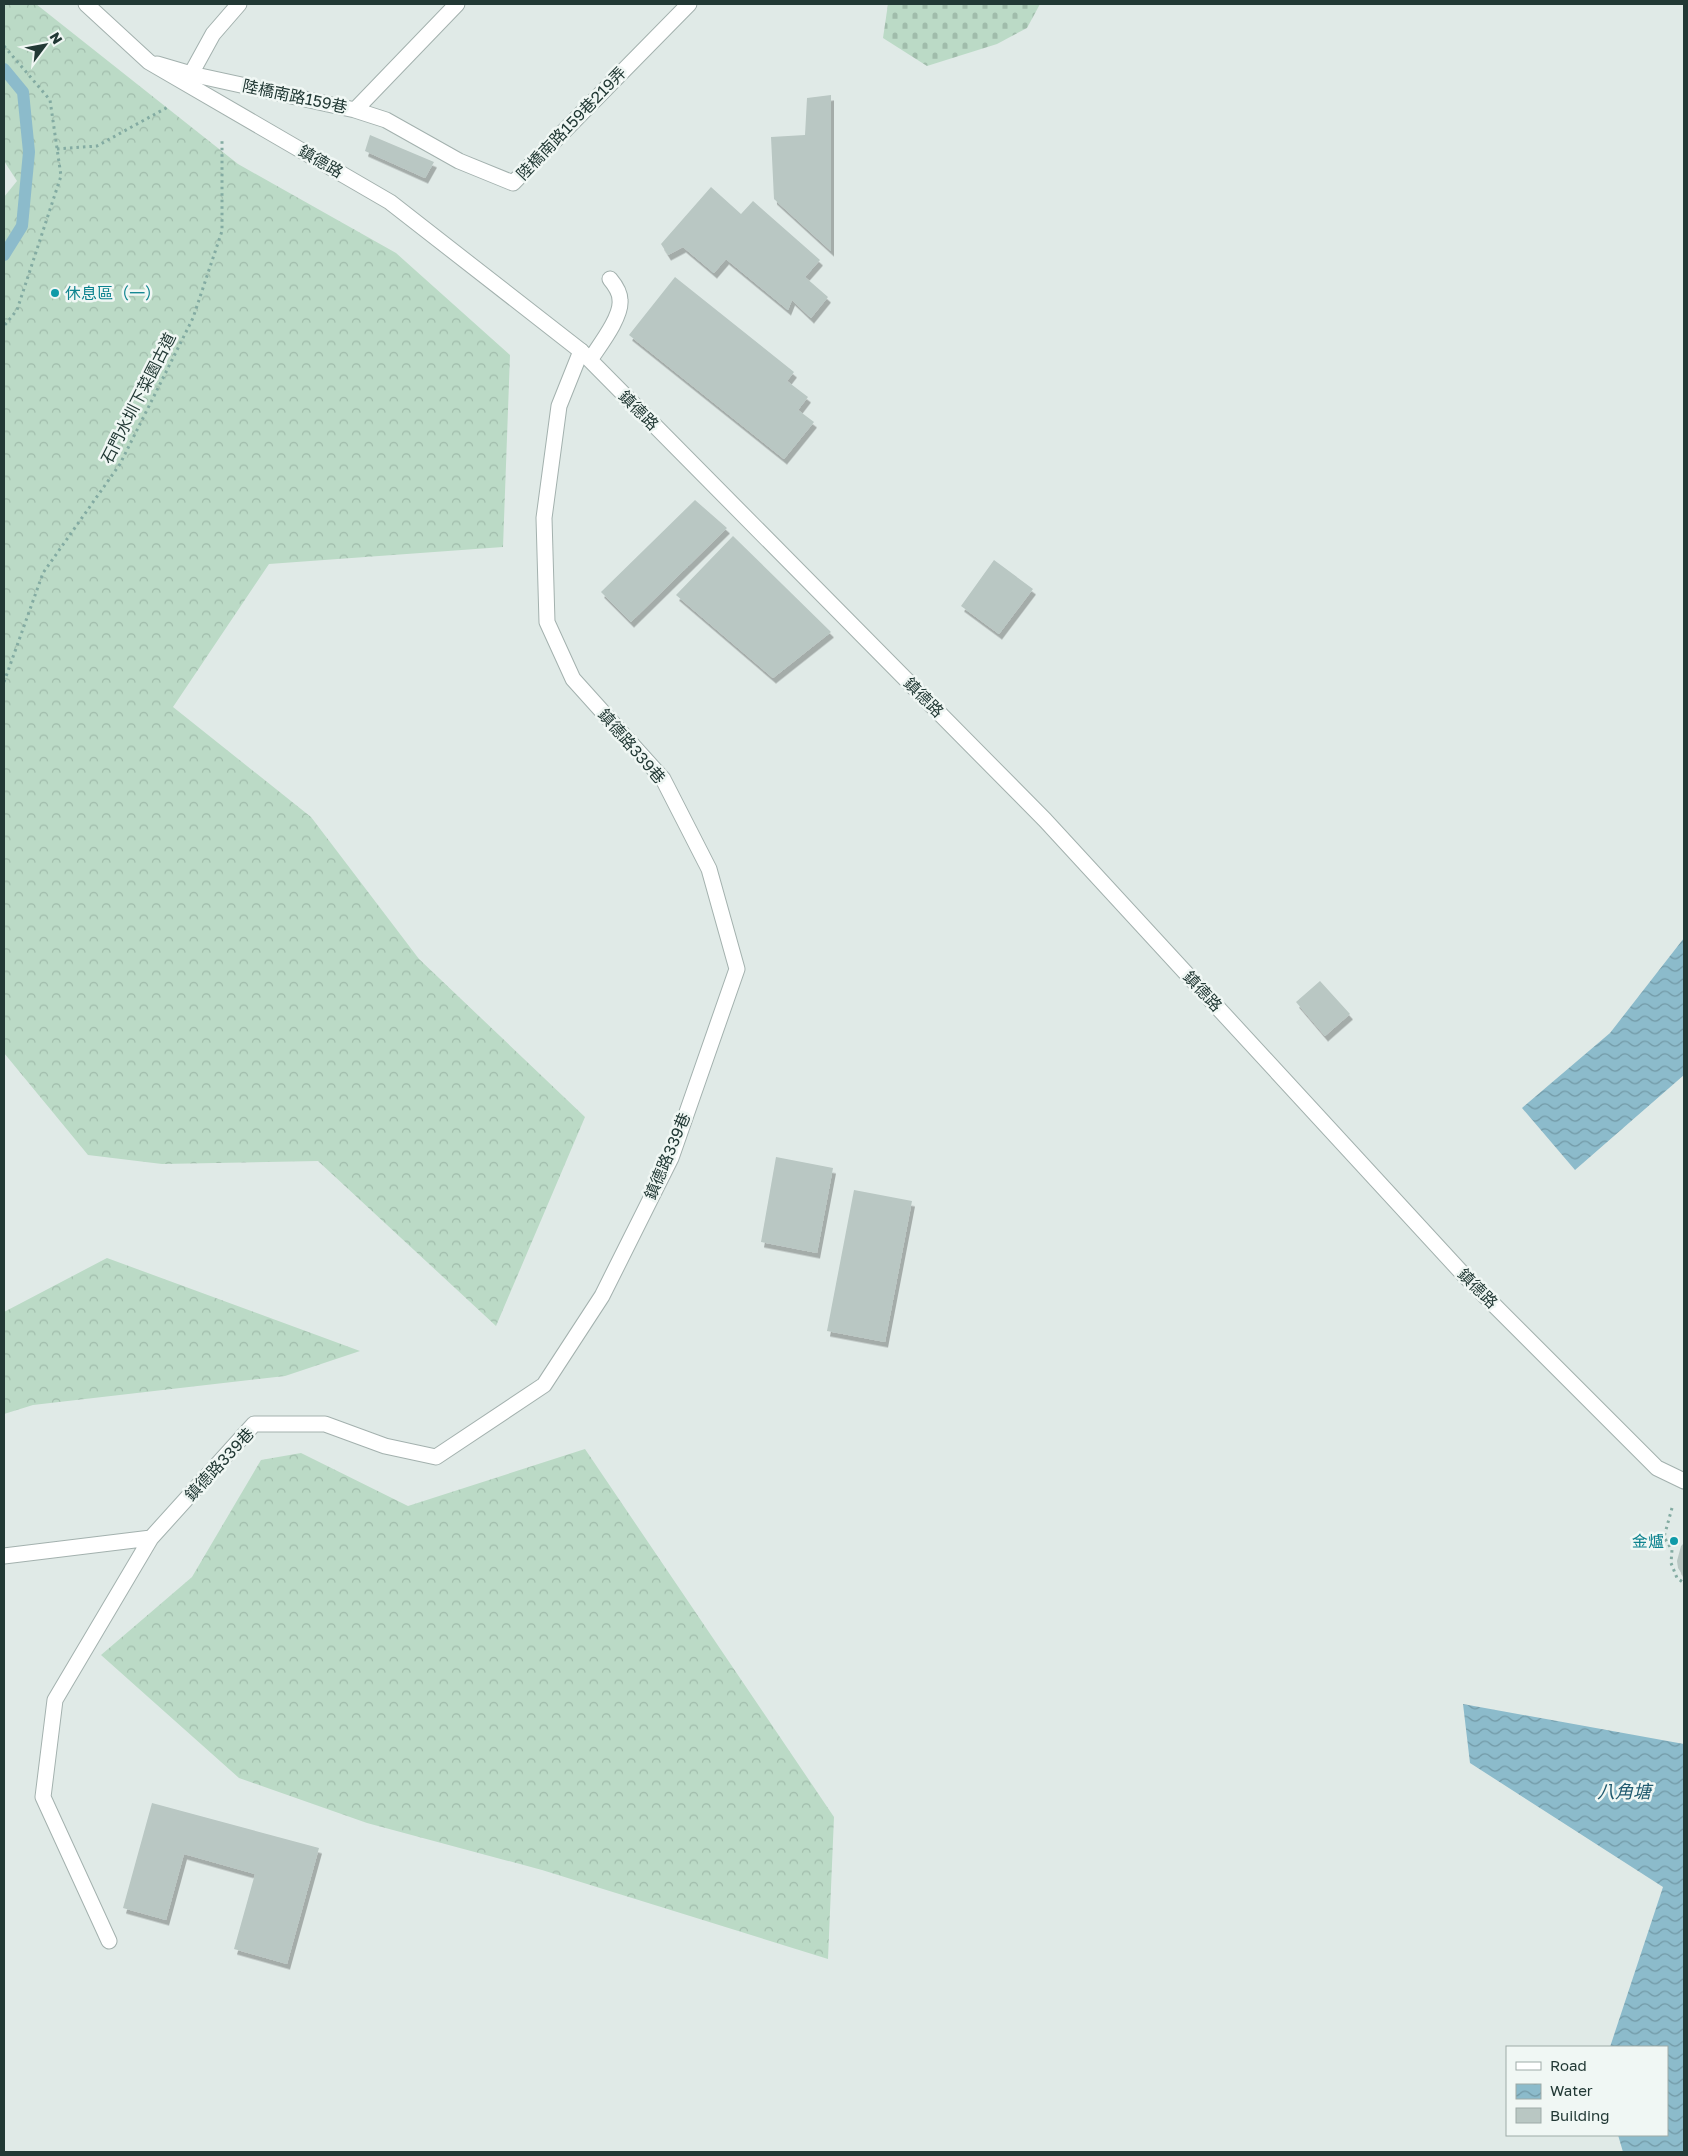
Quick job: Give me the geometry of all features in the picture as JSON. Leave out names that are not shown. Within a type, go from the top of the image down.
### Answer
[{"type":"street","name":"鎮德路","points":[[86,4],[149,62],[390,202],[585,355],[1045,820],[1463,1274],[1657,1468],[1682,1480]]},
{"type":"street","points":[[191,74],[213,34],[239,4]]},
{"type":"street","name":"陸橋南路159巷","points":[[149,62],[191,74],[355,110],[458,4]]},
{"type":"street","name":"陸橋南路159巷219弄","points":[[355,110],[386,120],[459,161],[513,183],[689,4]]},
{"type":"street","name":"鎮德路339巷","points":[[109,1941],[43,1797],[55,1700],[151,1538],[254,1424],[325,1424],[385,1446],[436,1457],[544,1385],[602,1296],[670,1158],[737,969],[709,869],[663,779],[573,679],[547,622],[544,518],[559,406],[585,355],[620,311],[620,300],[616,287],[610,279]]},
{"type":"street","points":[[4,1556],[151,1538]]},
{"type":"path","points":[[4,46],[50,100],[61,176],[17,310],[4,326]]},
{"type":"path","points":[[57,149],[98,146],[198,90]]},
{"type":"path","name":"石門水圳下菜園古道","points":[[4,682],[43,573],[120,464],[193,318],[222,231],[220,103]]},
{"type":"path","points":[[1682,1480],[1664,1538],[1672,1550],[1672,1563],[1677,1578],[1684,1583]]},
{"type":"green space","points":[[4,4],[36,4],[238,164],[396,253],[510,355],[503,547],[269,564],[173,707],[311,817],[419,959],[585,1117],[496,1326],[318,1161],[162,1164],[88,1155],[4,1053],[4,197],[17,181],[4,161]]},
{"type":"green space","points":[[888,4],[1040,4],[1027,28],[997,44],[927,66],[883,38]]},
{"type":"green space","points":[[107,1258],[360,1351],[285,1376],[33,1405],[4,1414],[4,1312]]},
{"type":"green space","points":[[585,1449],[834,1817],[828,1959],[542,1870],[367,1823],[239,1778],[101,1655],[192,1577],[261,1460],[301,1453],[408,1506]]},
{"type":"water","points":[[1684,938],[1684,1075],[1575,1170],[1522,1108],[1610,1033]]},
{"type":"water","name":"八角塘","points":[[1463,1704],[1684,1744],[1684,2152],[1623,2152],[1618,2136],[1668,2136],[1668,2046],[1610,2046],[1663,1887],[1470,1763]]},
{"type":"building","points":[[831,95],[831,251],[774,199],[771,137],[805,135],[807,98]]},
{"type":"building","points":[[370,135],[434,162],[425,178],[365,151]]},
{"type":"building","points":[[711,187],[741,214],[753,201],[820,260],[805,277],[828,297],[811,318],[792,300],[788,310],[726,259],[714,273],[683,247],[668,255],[661,244]]},
{"type":"building","points":[[675,277],[794,372],[787,381],[808,397],[798,410],[814,422],[784,459],[629,335]]},
{"type":"building","points":[[695,500],[727,528],[631,622],[601,592]]},
{"type":"building","points":[[733,536],[831,632],[773,678],[676,595]]},
{"type":"building","points":[[994,560],[1033,589],[999,634],[961,606]]},
{"type":"building","points":[[1320,981],[1350,1014],[1325,1036],[1296,1002]]},
{"type":"building","points":[[776,1157],[833,1168],[817,1253],[761,1242]]},
{"type":"building","points":[[854,1190],[912,1201],[885,1342],[827,1331]]},
{"type":"building","points":[[1684,1543],[1684,1577],[1678,1568],[1677,1561],[1681,1546]]},
{"type":"building","points":[[152,1803],[319,1848],[287,1964],[234,1949],[255,1874],[184,1854],[166,1920],[123,1908]]},
{"type":"waterway","points":[[4,69],[23,92],[29,152],[22,226],[4,255]]},
{"type":"place","name":"休息區（一）","points":[[55,293]]},
{"type":"place","name":"金爐","points":[[1674,1541]]}]
